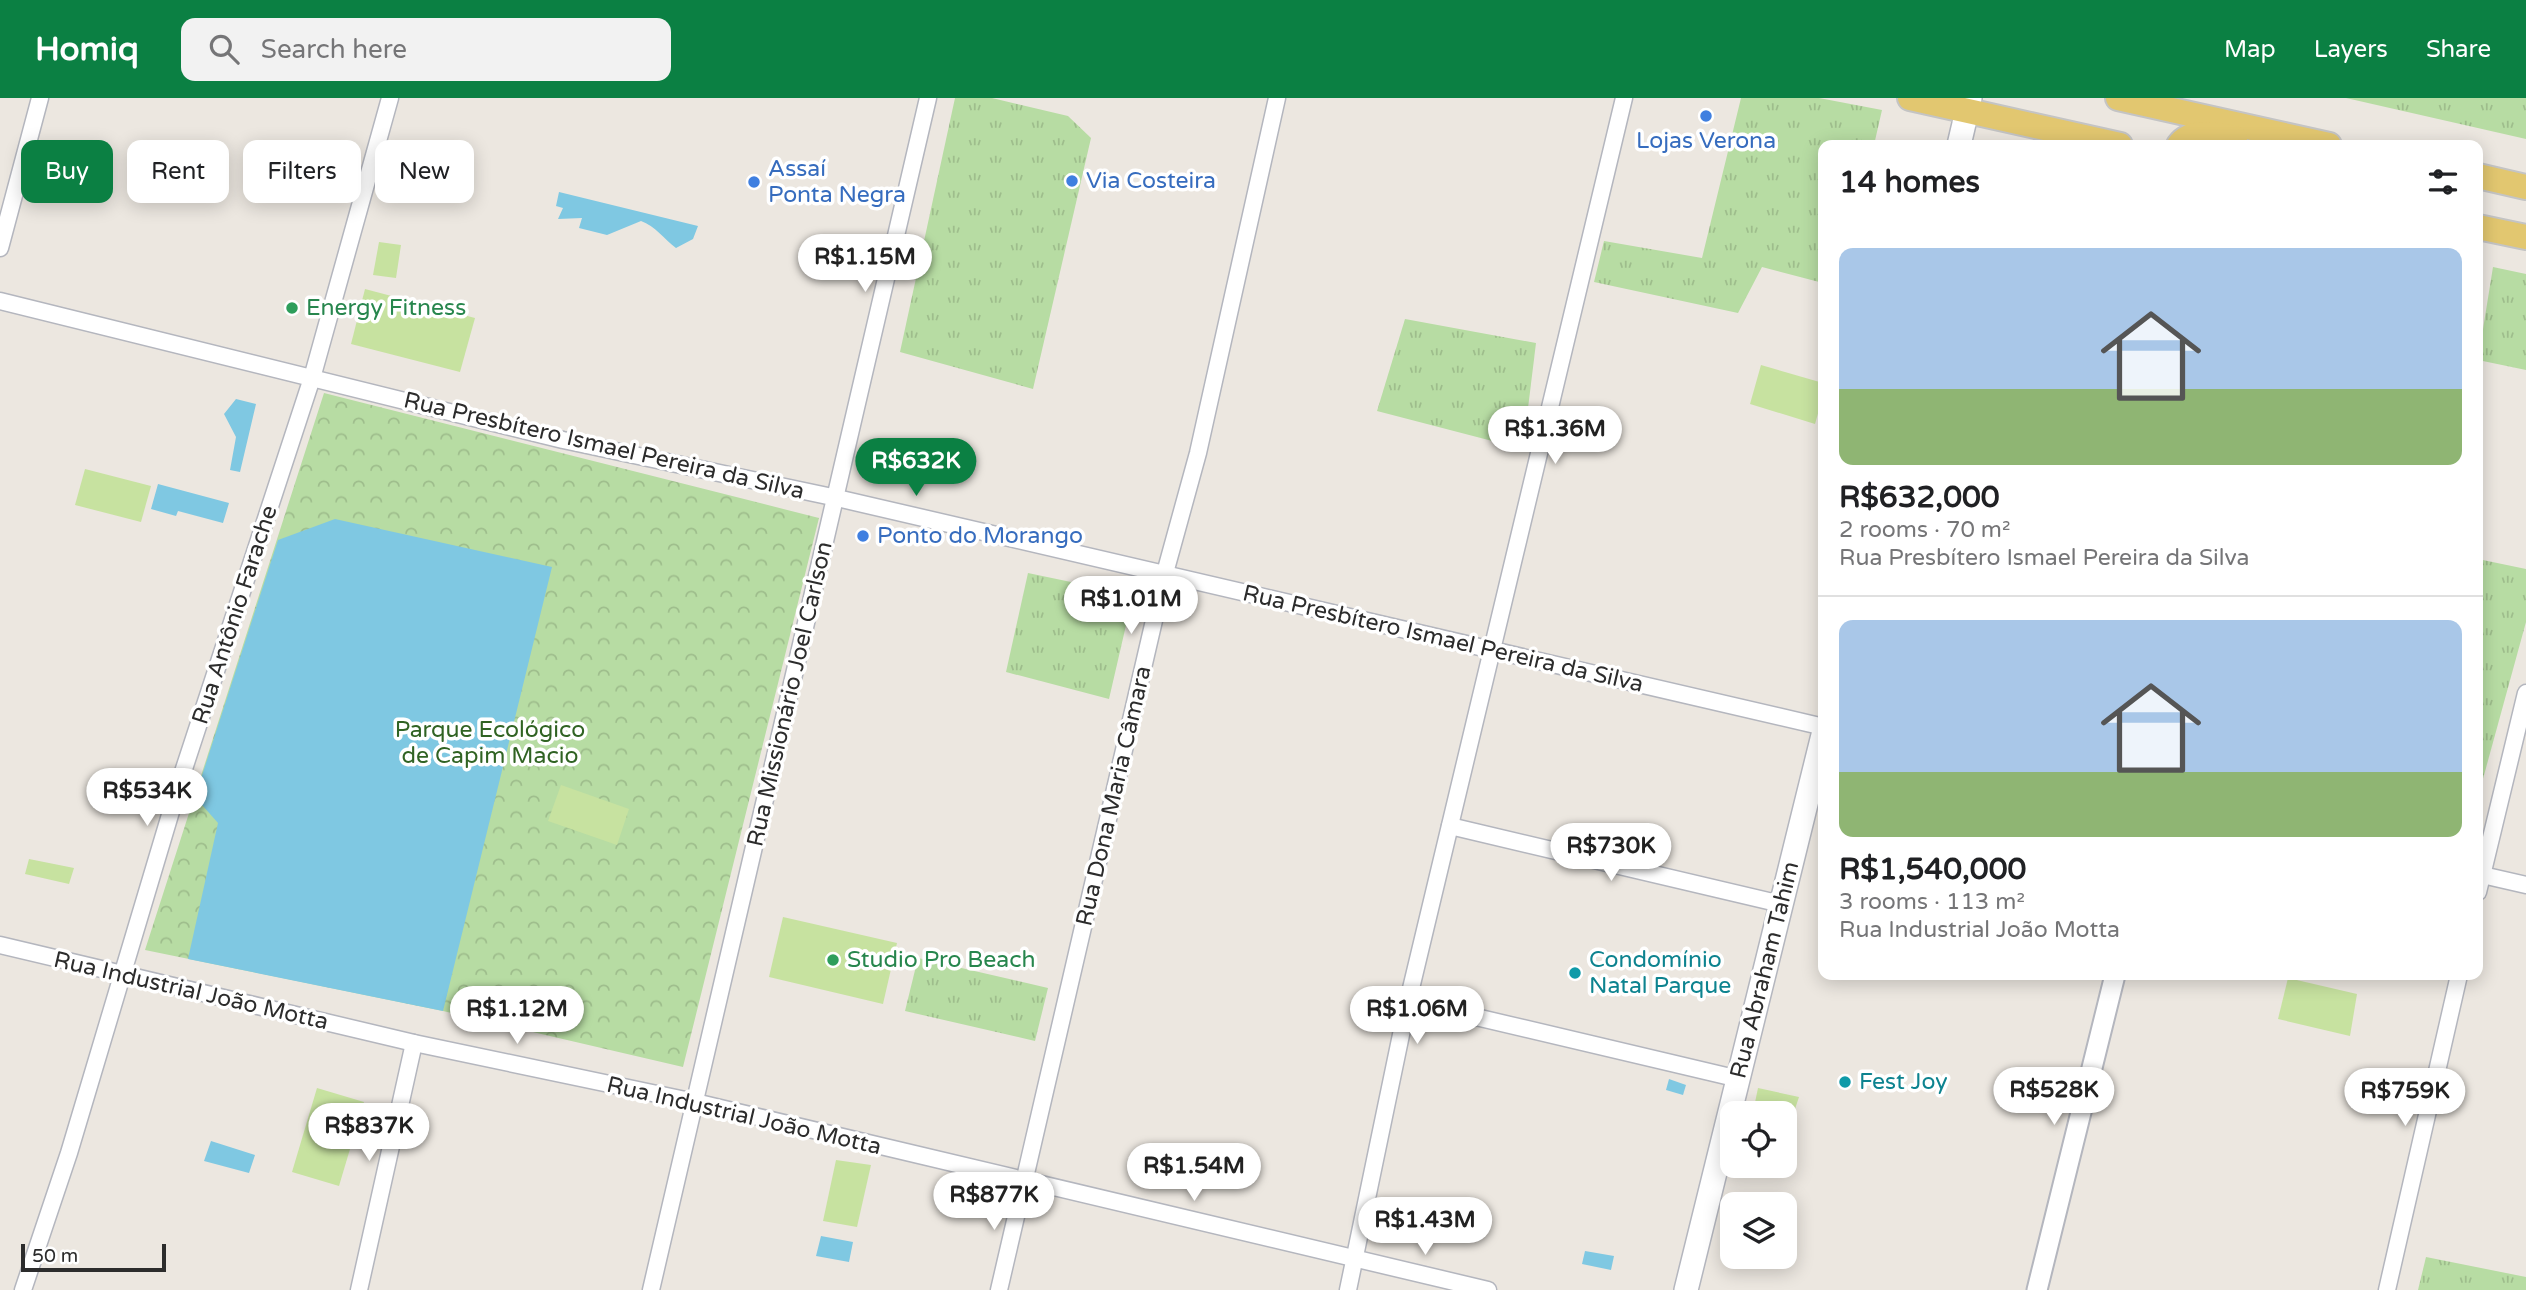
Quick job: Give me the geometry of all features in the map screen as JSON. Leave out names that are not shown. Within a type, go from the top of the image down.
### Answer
[{"type":"main road","points":[[1910,98],[1968,105],[2101,140]]},
{"type":"main road","points":[[2118,98],[2302,140]]},
{"type":"main road","points":[[1960,140],[1968,105]]},
{"type":"main road","points":[[2183,140],[2196,134],[2238,140]]},
{"type":"main road","points":[[2483,177],[2526,187]]},
{"type":"main road","points":[[2483,228],[2526,237]]},
{"type":"main road","name":"Rua Abraham Tahim","points":[[1685,1290],[1818,753]]},
{"type":"street","points":[[0,248],[40,98]]},
{"type":"street","name":"Rua Antônio Farache","points":[[23,1290],[69,1153],[181,778],[312,378],[390,98]]},
{"type":"street","name":"Rua Missionário Joel Carlson","points":[[651,1290],[928,98]]},
{"type":"street","name":"Rua Dona Maria Câmara","points":[[999,1290],[1164,573],[1198,453],[1277,98]]},
{"type":"street","points":[[1348,1290],[1408,1000],[1624,98]]},
{"type":"street","name":"Rua Presbítero Ismael Pereira da Silva","points":[[0,301],[563,440],[837,498],[1818,728]]},
{"type":"street","points":[[2483,862],[2526,693]]},
{"type":"street","points":[[1450,826],[1781,904]]},
{"type":"street","points":[[2483,875],[2526,885]]},
{"type":"street","name":"Rua Industrial João Motta","points":[[0,945],[414,1044],[695,1102],[1488,1290]]},
{"type":"street","points":[[2037,1290],[2114,980]]},
{"type":"street","points":[[2387,1290],[2458,980]]},
{"type":"street","points":[[1408,1000],[1739,1079]]},
{"type":"street","points":[[359,1290],[414,1044]]},
{"type":"green space","points":[[955,98],[992,98],[1068,116],[1091,138],[1033,389],[900,352]]},
{"type":"green space","points":[[1741,98],[1819,98],[1882,110],[1875,140],[1818,140],[1818,282],[1762,267],[1738,313],[1594,282],[1604,241],[1702,258]]},
{"type":"green space","points":[[2346,98],[2526,98],[2526,139]]},
{"type":"green space","points":[[379,242],[401,245],[396,278],[373,275]]},
{"type":"green space","points":[[2493,267],[2526,274],[2526,370],[2483,361],[2483,329]]},
{"type":"green space","points":[[365,289],[475,318],[460,372],[351,344]]},
{"type":"green space","points":[[1405,319],[1536,343],[1523,449],[1377,411]]},
{"type":"green space","points":[[1761,365],[1818,382],[1818,414],[1815,424],[1750,404]]},
{"type":"green space","name":"Parque Ecológico de Capim Macio","points":[[324,393],[819,518],[683,1067],[443,1011],[145,950]]},
{"type":"green space","points":[[85,469],[151,486],[141,522],[75,505]]},
{"type":"green space","points":[[2483,560],[2526,569],[2526,622],[2483,779]]},
{"type":"green space","points":[[1028,573],[1133,595],[1109,699],[1006,672]]},
{"type":"green space","points":[[561,785],[629,809],[617,845],[548,821]]},
{"type":"green space","points":[[29,859],[74,868],[69,884],[25,874]]},
{"type":"green space","name":"Studio Pro Beach","points":[[783,917],[897,943],[883,1004],[769,977]]},
{"type":"green space","points":[[918,958],[1048,988],[1035,1041],[905,1011]]},
{"type":"green space","points":[[2288,980],[2357,994],[2350,1036],[2278,1019]]},
{"type":"green space","points":[[317,1088],[364,1102],[339,1186],[292,1172]]},
{"type":"green space","points":[[1758,1088],[1799,1097],[1797,1103],[1755,1101]]},
{"type":"green space","points":[[836,1160],[871,1165],[857,1227],[823,1221]]},
{"type":"green space","points":[[2426,1257],[2526,1277],[2526,1290],[2418,1290]]},
{"type":"water","points":[[559,192],[698,226],[693,239],[676,248],[655,229],[641,221],[607,235],[579,228],[582,218],[558,219],[563,208],[556,206]]},
{"type":"water","points":[[236,399],[256,404],[240,472],[230,470],[236,437],[224,414]]},
{"type":"water","points":[[158,484],[229,503],[223,523],[178,511],[176,516],[151,509]]},
{"type":"water","points":[[335,519],[552,567],[443,1011],[188,959],[218,823],[195,797],[278,540]]},
{"type":"water","points":[[1669,1079],[1686,1085],[1683,1095],[1666,1090]]},
{"type":"water","points":[[211,1141],[255,1155],[249,1173],[204,1161]]},
{"type":"water","points":[[821,1236],[853,1242],[849,1262],[816,1256]]},
{"type":"water","points":[[1585,1251],[1614,1256],[1611,1270],[1582,1264]]},
{"type":"place","name":"Lojas Verona","points":[[1706,116]]},
{"type":"place","name":"Via Costeira","points":[[1072,181]]},
{"type":"place","name":"Assaí Ponta Negra","points":[[754,182]]},
{"type":"place","name":"Energy Fitness","points":[[292,308]]},
{"type":"place","name":"Ponto do Morango","points":[[863,536]]},
{"type":"place","name":"Studio Pro Beach","points":[[833,960]]},
{"type":"place","name":"Condomínio Natal Parque","points":[[1575,973]]},
{"type":"place","name":"Fest Joy","points":[[1845,1082]]}]
